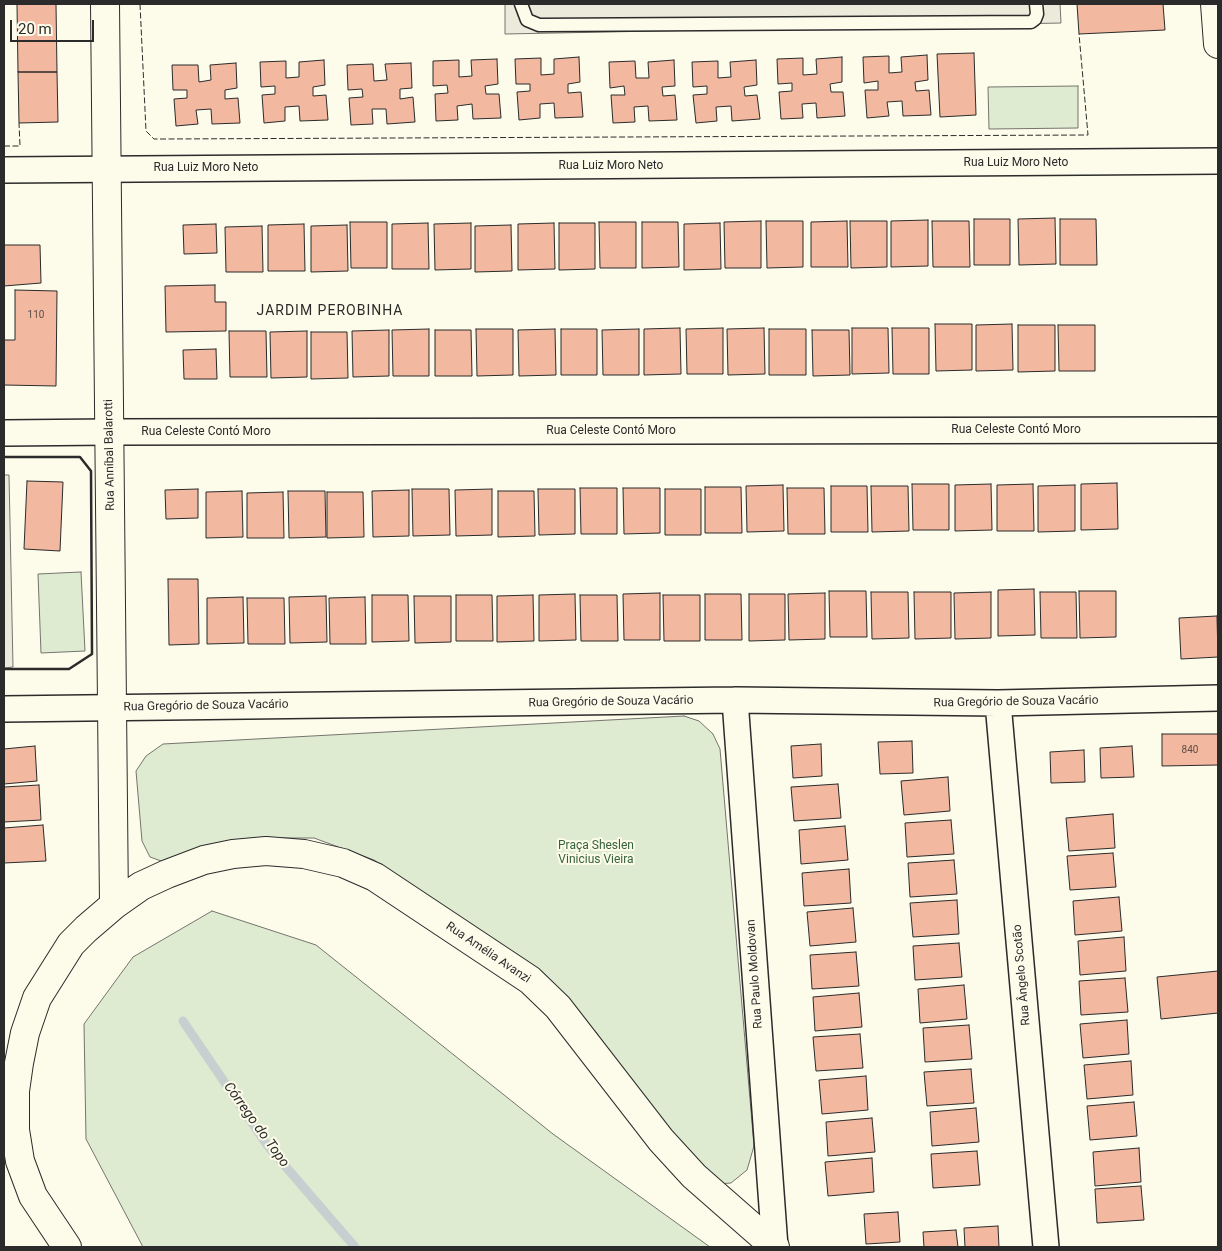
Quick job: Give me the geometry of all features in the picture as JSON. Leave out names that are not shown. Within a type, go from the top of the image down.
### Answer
[{"type":"street","name":"Rua Anníbal Balarotti","points":[[105,4],[114,905]]},
{"type":"street","points":[[1215,4],[1218,44]]},
{"type":"street","name":"Rua Luiz Moro Neto","points":[[4,170],[1218,161]]},
{"type":"street","name":"Rua Celeste Contó Moro","points":[[4,434],[110,432],[1218,430]]},
{"type":"street","name":"Rua Gregório de Souza Vacário","points":[[4,709],[735,700],[998,703],[1218,698]]},
{"type":"street","name":"Rua Paulo Moldovan","points":[[735,700],[775,1247]]},
{"type":"street","name":"Rua Ângelo Scotão","points":[[998,703],[1046,1247]]},
{"type":"street","name":"Rua Amélia Avanzi","points":[[67,1247],[33,1196],[20,1161],[15,1130],[15,1091],[18,1063],[25,1033],[37,998],[71,944],[114,905],[141,886],[204,860],[233,854],[266,851],[304,854],[342,863],[375,877],[530,980],[546,994],[660,1140],[694,1176],[775,1247]]},
{"type":"lane","points":[[521,4],[527,20],[539,24],[1030,22],[1035,19],[1037,14],[1036,4]]},
{"type":"green space","points":[[1078,86],[1078,128],[989,129],[988,87]]},
{"type":"green space","points":[[81,572],[85,651],[41,653],[38,574]]},
{"type":"green space","name":"Praça Sheslen Vinicius Vieira","points":[[684,716],[699,721],[713,734],[720,749],[754,1146],[747,1170],[731,1183],[717,1184],[638,1096],[596,1032],[530,968],[374,860],[314,838],[266,838],[164,862],[150,857],[142,841],[136,771],[146,756],[163,744]]},
{"type":"green space","points":[[212,911],[316,945],[553,1134],[710,1247],[143,1247],[86,1139],[84,1024],[133,957]]},
{"type":"shaded area","points":[[505,4],[1060,4],[1061,23],[505,34]]},
{"type":"shaded area","points":[[4,475],[9,475],[13,667],[4,668]]},
{"type":"building","points":[[17,4],[56,4],[57,72],[18,72]]},
{"type":"building","points":[[1077,4],[1163,4],[1165,30],[1079,34]]},
{"type":"building","points":[[974,53],[976,115],[940,117],[937,54]]},
{"type":"building","points":[[927,55],[928,80],[915,82],[916,91],[929,90],[931,115],[903,116],[902,101],[887,102],[889,116],[867,118],[865,90],[878,90],[878,81],[864,83],[863,57],[889,56],[889,73],[902,72],[901,57]]},
{"type":"building","points":[[579,57],[580,82],[568,84],[568,93],[581,92],[583,117],[555,118],[554,103],[540,104],[540,118],[519,120],[517,92],[530,91],[530,84],[516,84],[515,59],[541,58],[541,75],[554,74],[554,59]]},
{"type":"building","points":[[842,57],[842,82],[830,84],[831,92],[843,92],[845,116],[817,118],[816,103],[802,104],[803,118],[781,119],[779,92],[792,91],[792,83],[778,84],[777,59],[803,58],[803,75],[817,74],[816,59]]},
{"type":"building","points":[[497,59],[498,84],[485,86],[486,94],[499,94],[501,118],[473,119],[472,104],[457,106],[458,120],[436,121],[435,94],[448,93],[447,85],[433,86],[433,61],[459,60],[459,77],[472,76],[471,60]]},
{"type":"building","points":[[324,60],[325,85],[313,87],[313,96],[326,95],[328,120],[300,121],[299,106],[285,107],[285,121],[264,123],[262,95],[275,94],[275,86],[261,87],[260,62],[286,61],[286,78],[299,77],[299,62]]},
{"type":"building","points":[[674,60],[675,86],[662,87],[663,96],[675,95],[677,120],[649,121],[648,106],[634,107],[635,122],[613,123],[611,95],[625,95],[624,86],[610,88],[609,62],[635,61],[636,78],[649,78],[648,62]]},
{"type":"building","points":[[756,60],[757,85],[744,87],[745,96],[757,95],[760,119],[732,121],[731,106],[716,107],[717,121],[696,123],[693,95],[707,94],[707,86],[693,87],[692,62],[718,61],[718,78],[731,77],[730,62]]},
{"type":"building","points":[[236,63],[237,88],[225,90],[225,99],[238,98],[240,123],[212,124],[211,109],[196,110],[198,124],[176,126],[174,99],[187,98],[187,90],[173,90],[172,65],[198,65],[199,82],[211,80],[210,65]]},
{"type":"building","points":[[411,63],[412,88],[400,89],[400,99],[413,97],[415,122],[387,124],[386,109],[372,109],[373,124],[351,125],[349,98],[363,97],[362,89],[348,90],[347,65],[373,64],[374,81],[387,80],[385,64]]},
{"type":"building","points":[[18,72],[57,72],[58,122],[19,123]]},
{"type":"building","points":[[1055,218],[1056,264],[1019,265],[1018,219]]},
{"type":"building","points":[[974,219],[1010,219],[1010,265],[974,265]]},
{"type":"building","points":[[1060,219],[1096,219],[1097,265],[1060,265]]},
{"type":"building","points":[[928,220],[928,266],[891,267],[891,221]]},
{"type":"building","points":[[761,221],[761,268],[725,268],[724,222]]},
{"type":"building","points":[[766,221],[803,221],[803,267],[767,268]]},
{"type":"building","points":[[847,221],[848,267],[811,267],[811,222]]},
{"type":"building","points":[[850,221],[887,221],[887,267],[851,268]]},
{"type":"building","points":[[932,221],[969,221],[970,267],[933,267]]},
{"type":"building","points":[[350,222],[387,222],[387,268],[351,268]]},
{"type":"building","points":[[599,222],[636,222],[636,268],[600,268]]},
{"type":"building","points":[[642,222],[678,222],[679,267],[642,268]]},
{"type":"building","points":[[428,223],[429,269],[392,269],[392,224]]},
{"type":"building","points":[[471,223],[471,269],[435,270],[434,224]]},
{"type":"building","points":[[554,223],[555,269],[518,270],[518,224]]},
{"type":"building","points":[[559,223],[595,223],[595,269],[559,270]]},
{"type":"building","points":[[720,223],[721,269],[684,270],[684,224]]},
{"type":"building","points":[[216,224],[217,253],[184,254],[183,225]]},
{"type":"building","points":[[304,224],[305,271],[268,271],[268,225]]},
{"type":"building","points":[[347,225],[348,271],[311,272],[311,226]]},
{"type":"building","points":[[511,225],[512,271],[475,272],[475,226]]},
{"type":"building","points":[[262,226],[263,272],[226,272],[225,227]]},
{"type":"building","points":[[4,245],[40,245],[41,283],[4,286]]},
{"type":"building","points":[[215,285],[215,302],[226,302],[226,331],[166,332],[165,286]]},
{"type":"building","points":[[15,290],[57,291],[56,386],[4,385],[4,340],[15,340]]},
{"type":"building","points":[[935,324],[972,324],[972,370],[936,371]]},
{"type":"building","points":[[1012,324],[1013,370],[976,371],[976,325]]},
{"type":"building","points":[[1018,325],[1055,325],[1055,371],[1018,372]]},
{"type":"building","points":[[1058,325],[1095,325],[1095,371],[1059,371]]},
{"type":"building","points":[[680,328],[681,374],[644,375],[644,329]]},
{"type":"building","points":[[723,328],[723,374],[687,374],[686,329]]},
{"type":"building","points":[[764,328],[765,374],[728,375],[727,329]]},
{"type":"building","points":[[852,328],[888,328],[889,373],[852,374]]},
{"type":"building","points":[[892,328],[929,328],[929,374],[893,374]]},
{"type":"building","points":[[429,329],[429,376],[393,376],[392,330]]},
{"type":"building","points":[[476,329],[513,329],[513,375],[477,376]]},
{"type":"building","points":[[555,329],[556,375],[519,376],[518,330]]},
{"type":"building","points":[[561,329],[597,329],[597,375],[561,375]]},
{"type":"building","points":[[639,329],[639,375],[603,375],[602,330]]},
{"type":"building","points":[[769,329],[806,329],[806,375],[769,375]]},
{"type":"building","points":[[389,330],[389,376],[353,377],[352,331]]},
{"type":"building","points":[[435,330],[471,330],[472,376],[435,376]]},
{"type":"building","points":[[812,330],[849,330],[850,375],[813,376]]},
{"type":"building","points":[[229,331],[266,331],[267,377],[230,377]]},
{"type":"building","points":[[307,331],[307,377],[271,378],[270,332]]},
{"type":"building","points":[[311,332],[347,332],[348,378],[311,379]]},
{"type":"building","points":[[216,349],[217,379],[184,379],[183,350]]},
{"type":"building","points":[[27,481],[63,482],[60,551],[24,549]]},
{"type":"building","points":[[1117,483],[1118,529],[1081,530],[1081,484]]},
{"type":"building","points":[[912,484],[949,484],[949,530],[913,530]]},
{"type":"building","points":[[991,484],[992,530],[955,531],[955,485]]},
{"type":"building","points":[[1033,484],[1034,531],[997,531],[997,485]]},
{"type":"building","points":[[783,485],[784,531],[747,532],[746,486]]},
{"type":"building","points":[[1075,485],[1075,531],[1038,532],[1038,486]]},
{"type":"building","points":[[831,486],[867,486],[868,532],[831,532]]},
{"type":"building","points":[[871,486],[908,486],[909,531],[872,532]]},
{"type":"building","points":[[705,487],[741,487],[742,533],[705,533]]},
{"type":"building","points":[[580,488],[617,488],[617,534],[581,534]]},
{"type":"building","points":[[623,488],[660,488],[660,533],[624,534]]},
{"type":"building","points":[[787,488],[824,488],[825,534],[788,534]]},
{"type":"building","points":[[198,489],[198,518],[166,519],[165,490]]},
{"type":"building","points":[[412,489],[449,489],[450,535],[413,536]]},
{"type":"building","points":[[492,489],[492,535],[456,536],[455,490]]},
{"type":"building","points":[[538,489],[575,489],[575,534],[539,535]]},
{"type":"building","points":[[665,489],[701,489],[701,535],[665,535]]},
{"type":"building","points":[[409,490],[409,536],[373,537],[372,491]]},
{"type":"building","points":[[242,491],[243,537],[206,538],[206,492]]},
{"type":"building","points":[[288,491],[325,491],[326,537],[289,538]]},
{"type":"building","points":[[498,491],[534,491],[535,536],[498,537]]},
{"type":"building","points":[[283,492],[284,538],[247,538],[247,493]]},
{"type":"building","points":[[327,492],[363,492],[364,537],[327,538]]},
{"type":"building","points":[[168,579],[198,579],[199,644],[169,645]]},
{"type":"building","points":[[1034,589],[1035,635],[998,636],[998,590]]},
{"type":"building","points":[[829,591],[866,591],[867,637],[830,637]]},
{"type":"building","points":[[1079,591],[1116,591],[1116,637],[1080,638]]},
{"type":"building","points":[[871,592],[908,592],[909,638],[872,639]]},
{"type":"building","points":[[914,592],[951,592],[951,638],[915,639]]},
{"type":"building","points":[[991,592],[991,638],[955,639],[954,593]]},
{"type":"building","points":[[1040,592],[1076,592],[1077,638],[1041,638]]},
{"type":"building","points":[[660,593],[660,640],[624,640],[623,594]]},
{"type":"building","points":[[825,593],[825,639],[789,640],[788,594]]},
{"type":"building","points":[[575,594],[576,640],[539,641],[539,595]]},
{"type":"building","points":[[705,594],[741,594],[742,640],[705,640]]},
{"type":"building","points":[[749,594],[785,594],[785,640],[749,641]]},
{"type":"building","points":[[372,595],[408,595],[409,641],[372,642]]},
{"type":"building","points":[[456,595],[492,595],[493,641],[456,641]]},
{"type":"building","points":[[533,595],[534,641],[497,642],[497,596]]},
{"type":"building","points":[[580,595],[617,595],[618,641],[581,641]]},
{"type":"building","points":[[663,595],[700,595],[700,641],[664,641]]},
{"type":"building","points":[[326,596],[327,642],[290,643],[289,597]]},
{"type":"building","points":[[414,596],[451,596],[451,642],[415,643]]},
{"type":"building","points":[[243,597],[244,643],[207,644],[207,598]]},
{"type":"building","points":[[365,597],[366,644],[330,644],[329,598]]},
{"type":"building","points":[[247,598],[284,598],[285,644],[248,644]]},
{"type":"building","points":[[1217,616],[1218,657],[1181,659],[1179,618]]},
{"type":"building","points":[[1162,734],[1218,734],[1218,765],[1162,766]]},
{"type":"building","points":[[912,741],[913,773],[880,774],[878,742]]},
{"type":"building","points":[[821,744],[822,776],[793,778],[791,746]]},
{"type":"building","points":[[35,746],[37,781],[4,784],[4,749]]},
{"type":"building","points":[[1132,746],[1134,777],[1101,778],[1100,748]]},
{"type":"building","points":[[1084,750],[1085,782],[1051,783],[1050,752]]},
{"type":"building","points":[[948,777],[950,811],[904,815],[901,781]]},
{"type":"building","points":[[838,784],[841,818],[794,821],[791,787]]},
{"type":"building","points":[[39,785],[41,820],[4,822],[4,787]]},
{"type":"building","points":[[1113,814],[1115,848],[1069,851],[1066,818]]},
{"type":"building","points":[[951,820],[954,854],[907,857],[905,823]]},
{"type":"building","points":[[43,825],[46,861],[4,863],[4,828]]},
{"type":"building","points":[[845,826],[848,860],[801,864],[799,830]]},
{"type":"building","points":[[1113,853],[1116,887],[1070,890],[1067,856]]},
{"type":"building","points":[[954,860],[957,894],[910,897],[908,863]]},
{"type":"building","points":[[849,869],[851,903],[804,906],[802,873]]},
{"type":"building","points":[[1119,897],[1122,931],[1075,935],[1073,901]]},
{"type":"building","points":[[957,900],[959,934],[913,937],[910,903]]},
{"type":"building","points":[[853,908],[856,942],[810,946],[807,912]]},
{"type":"building","points":[[1124,937],[1126,971],[1080,975],[1078,941]]},
{"type":"building","points":[[959,943],[962,977],[915,980],[913,946]]},
{"type":"building","points":[[856,952],[859,986],[812,989],[810,955]]},
{"type":"building","points":[[1218,971],[1218,1013],[1161,1019],[1157,977]]},
{"type":"building","points":[[1125,978],[1128,1012],[1081,1015],[1079,981]]},
{"type":"building","points":[[964,985],[967,1019],[920,1023],[918,989]]},
{"type":"building","points":[[859,993],[862,1027],[815,1031],[813,997]]},
{"type":"building","points":[[1127,1020],[1129,1054],[1083,1058],[1080,1024]]},
{"type":"building","points":[[969,1025],[972,1059],[925,1062],[923,1028]]},
{"type":"building","points":[[860,1034],[863,1068],[816,1071],[813,1037]]},
{"type":"building","points":[[1131,1061],[1133,1095],[1087,1099],[1084,1065]]},
{"type":"building","points":[[971,1069],[974,1103],[927,1106],[924,1072]]},
{"type":"building","points":[[866,1076],[868,1110],[822,1114],[819,1080]]},
{"type":"building","points":[[1134,1102],[1137,1136],[1090,1140],[1087,1106]]},
{"type":"building","points":[[976,1108],[979,1142],[932,1146],[930,1112]]},
{"type":"building","points":[[872,1118],[875,1152],[828,1156],[826,1122]]},
{"type":"building","points":[[1139,1148],[1141,1182],[1095,1186],[1093,1152]]},
{"type":"building","points":[[977,1151],[980,1185],[933,1188],[931,1154]]},
{"type":"building","points":[[872,1158],[874,1192],[828,1196],[825,1162]]},
{"type":"building","points":[[1141,1186],[1144,1220],[1097,1223],[1095,1189]]},
{"type":"building","points":[[898,1212],[900,1242],[866,1244],[864,1214]]},
{"type":"building","points":[[998,1226],[999,1247],[965,1247],[964,1228]]},
{"type":"building","points":[[956,1230],[958,1247],[924,1247],[923,1232]]},
{"type":"waterway","name":"Córrego do Topo","points":[[183,1021],[267,1145],[355,1247]]},
{"type":"fence","points":[[140,4],[146,131],[154,139],[1088,135],[1079,34]]},
{"type":"fence","points":[[4,146],[20,146],[19,123]]},
{"type":"wall","points":[[4,457],[80,457],[91,471],[92,654],[69,669],[4,669]]},
{"type":"district","name":"JARDIM PEROBINHA","points":[[330,311]]}]
